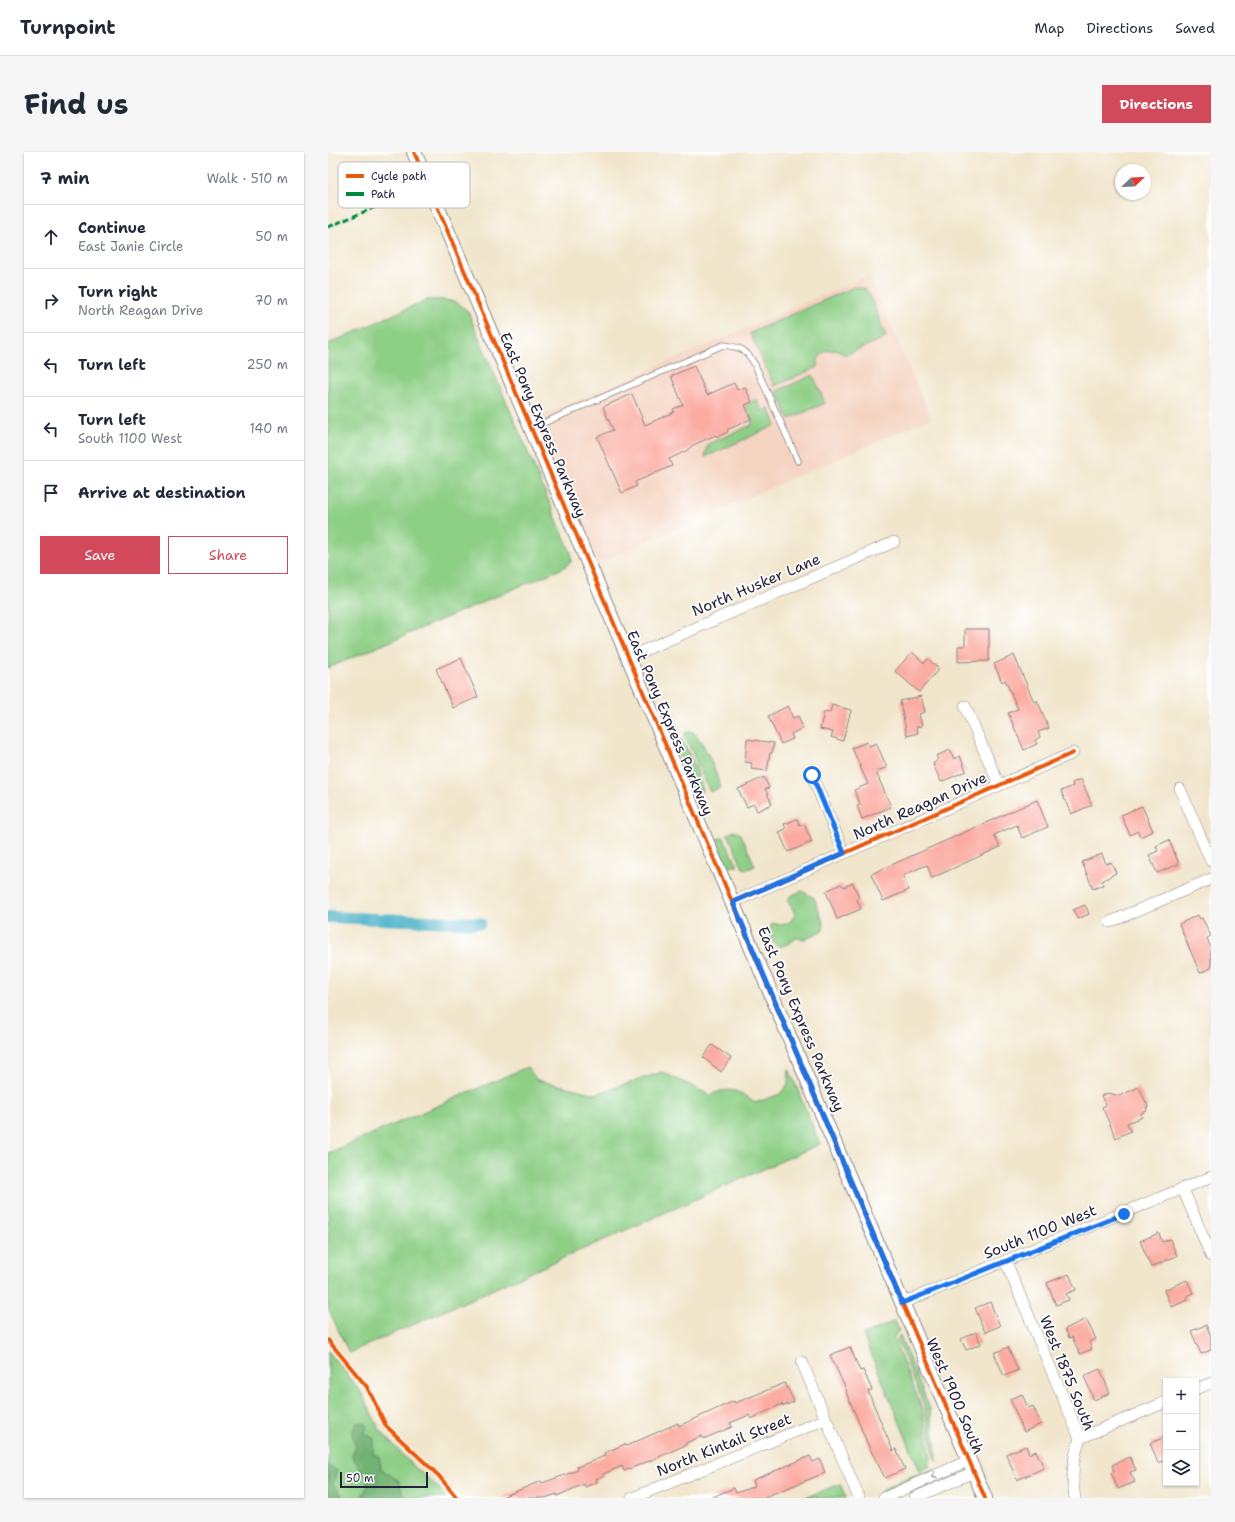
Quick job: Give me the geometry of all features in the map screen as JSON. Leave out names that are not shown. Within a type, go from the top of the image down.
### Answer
[{"type":"street","name":"East Pony Express Parkway","points":[[414,152],[418,162]]},
{"type":"street","name":"East Pony Express Parkway","points":[[438,208],[902,1303]]},
{"type":"street","name":"North Husker Lane","points":[[629,657],[894,542]]},
{"type":"street","points":[[965,706],[999,785]]},
{"type":"street","name":"North Reagan Drive","points":[[733,902],[1073,753]]},
{"type":"street","points":[[812,775],[844,853]]},
{"type":"street","points":[[1180,789],[1211,861]]},
{"type":"street","points":[[1110,922],[1211,879]]},
{"type":"street","name":"South 1100 West","points":[[902,1303],[1006,1262],[1211,1177]]},
{"type":"street","points":[[1183,1189],[1211,1256]]},
{"type":"street","name":"West 1875 South","points":[[1006,1262],[1080,1438],[1074,1454],[1072,1474],[1075,1498]]},
{"type":"street","name":"West 1900 South","points":[[902,1303],[986,1498]]},
{"type":"street","points":[[802,1362],[859,1498]]},
{"type":"street","points":[[1199,1389],[1211,1383]]},
{"type":"street","points":[[1080,1438],[1163,1403]]},
{"type":"street","name":"North Kintail Street","points":[[632,1498],[826,1419]]},
{"type":"street","points":[[884,1498],[972,1466]]},
{"type":"street","points":[[914,1498],[972,1466]]},
{"type":"lane","points":[[532,428],[723,345],[734,346],[747,351],[756,365],[798,461]]},
{"type":"shaded area","points":[[869,275],[931,418],[598,563],[535,419]]},
{"type":"green space","points":[[854,287],[865,289],[869,293],[886,337],[846,355],[836,350],[825,351],[818,359],[818,367],[774,386],[750,333]]},
{"type":"green space","points":[[426,300],[444,300],[454,302],[464,307],[468,312],[571,553],[571,562],[563,568],[328,668],[328,344]]},
{"type":"green space","points":[[813,375],[825,403],[789,419],[777,391]]},
{"type":"green space","points":[[757,399],[762,411],[769,408],[776,425],[705,457],[708,444],[752,425],[752,420],[745,405]]},
{"type":"green space","points":[[691,731],[696,735],[705,748],[721,787],[710,792],[684,734]]},
{"type":"green space","points":[[682,739],[696,768],[703,790],[696,794],[674,742]]},
{"type":"green space","points":[[734,831],[741,834],[755,866],[748,869],[743,868],[728,834]]},
{"type":"green space","points":[[723,837],[738,866],[727,867],[715,840]]},
{"type":"green space","points":[[802,891],[814,898],[824,925],[823,930],[806,939],[796,938],[786,945],[776,945],[768,931],[773,923],[783,925],[788,923],[793,918],[795,915],[788,902],[788,899],[794,894]]},
{"type":"green space","points":[[527,1067],[537,1080],[596,1094],[662,1072],[710,1095],[729,1090],[738,1092],[755,1103],[780,1094],[788,1084],[789,1069],[820,1144],[349,1353],[328,1308],[328,1153]]},
{"type":"green space","points":[[895,1321],[899,1330],[894,1337],[894,1340],[922,1408],[931,1459],[930,1466],[920,1471],[863,1335]]},
{"type":"green space","points":[[900,1335],[930,1409],[938,1463],[934,1457],[924,1405],[897,1339]]},
{"type":"green space","points":[[328,1351],[361,1392],[380,1430],[411,1464],[438,1487],[446,1498],[328,1498]]},
{"type":"green space","points":[[356,1423],[365,1423],[367,1428],[364,1433],[374,1439],[373,1454],[379,1457],[381,1469],[399,1481],[402,1492],[407,1498],[361,1498],[368,1486],[366,1476],[352,1456],[356,1447],[352,1435]]},
{"type":"green space","points":[[328,1465],[337,1471],[333,1484],[341,1494],[342,1498],[328,1498]]},
{"type":"green space","points":[[935,1470],[879,1494],[888,1487],[905,1479]]},
{"type":"green space","points":[[840,1484],[846,1498],[804,1498]]},
{"type":"building","points":[[694,366],[707,395],[734,383],[737,390],[745,387],[752,402],[745,405],[751,419],[727,430],[728,432],[717,437],[716,435],[693,445],[686,451],[669,459],[672,466],[635,482],[637,486],[622,493],[597,437],[613,430],[603,407],[632,394],[645,425],[674,412],[673,409],[683,405],[671,376]]},
{"type":"building","points":[[965,629],[989,629],[989,661],[958,662],[958,646],[965,646]]},
{"type":"building","points":[[912,652],[924,663],[928,659],[939,669],[919,692],[895,671]]},
{"type":"building","points":[[1014,655],[1034,702],[1037,700],[1049,728],[1038,732],[1040,737],[1035,740],[1037,744],[1024,750],[1008,713],[1018,709],[1005,680],[1002,682],[994,664]]},
{"type":"building","points":[[461,658],[478,697],[453,708],[436,669]]},
{"type":"building","points":[[921,696],[925,712],[919,714],[922,726],[916,727],[918,733],[907,736],[900,701]]},
{"type":"building","points":[[832,705],[851,710],[843,741],[831,737],[833,732],[820,729],[824,712],[830,713]]},
{"type":"building","points":[[788,706],[793,718],[798,716],[803,728],[791,734],[793,739],[781,744],[768,716]]},
{"type":"building","points":[[747,739],[774,743],[772,753],[770,753],[767,771],[751,769],[752,763],[745,762]]},
{"type":"building","points":[[867,742],[869,746],[876,743],[887,767],[876,772],[891,807],[862,819],[857,806],[860,804],[854,790],[868,784],[852,748]]},
{"type":"building","points":[[950,750],[954,759],[960,756],[966,771],[941,782],[933,764],[938,759],[936,756]]},
{"type":"building","points":[[764,777],[769,788],[765,789],[772,804],[757,811],[754,804],[747,807],[738,789]]},
{"type":"building","points":[[1081,779],[1092,805],[1071,814],[1061,791],[1073,786],[1072,783]]},
{"type":"building","points":[[1037,800],[1048,827],[1022,838],[1017,825],[994,835],[1000,847],[932,878],[927,865],[908,873],[903,876],[909,890],[883,901],[871,874]]},
{"type":"building","points":[[1142,806],[1153,831],[1140,837],[1138,831],[1130,835],[1121,815]]},
{"type":"building","points":[[797,819],[800,826],[804,824],[812,842],[788,852],[779,832],[786,829],[784,824]]},
{"type":"building","points":[[1169,840],[1179,864],[1157,873],[1149,855],[1158,851],[1156,846]]},
{"type":"building","points":[[1102,854],[1106,864],[1111,862],[1116,873],[1102,881],[1103,885],[1093,889],[1082,862]]},
{"type":"building","points":[[853,883],[859,898],[857,899],[861,909],[837,919],[826,891],[841,884],[844,887]]},
{"type":"building","points":[[1085,905],[1089,914],[1078,919],[1073,910]]},
{"type":"building","points":[[1198,915],[1200,919],[1202,918],[1211,936],[1207,938],[1211,948],[1211,968],[1200,973],[1179,924]]},
{"type":"building","points":[[712,1045],[731,1058],[721,1072],[703,1057]]},
{"type":"building","points":[[1139,1087],[1148,1107],[1146,1108],[1147,1111],[1141,1113],[1142,1117],[1127,1123],[1131,1131],[1116,1138],[1102,1107],[1106,1105],[1101,1096],[1109,1093],[1119,1096]]},
{"type":"building","points":[[1159,1233],[1162,1242],[1170,1239],[1177,1256],[1151,1267],[1140,1241]]},
{"type":"building","points":[[1069,1274],[1076,1290],[1066,1294],[1069,1300],[1056,1305],[1047,1283]]},
{"type":"building","points":[[1187,1280],[1193,1293],[1187,1296],[1188,1300],[1171,1307],[1164,1290]]},
{"type":"building","points":[[990,1302],[1000,1326],[985,1332],[975,1308]]},
{"type":"building","points":[[1086,1319],[1096,1339],[1089,1342],[1092,1349],[1080,1354],[1072,1337],[1069,1338],[1065,1329]]},
{"type":"building","points":[[1206,1325],[1211,1337],[1211,1350],[1201,1354],[1191,1331]]},
{"type":"building","points":[[976,1332],[981,1344],[966,1350],[961,1339]]},
{"type":"building","points":[[850,1347],[860,1371],[863,1370],[872,1390],[868,1391],[893,1451],[896,1449],[905,1469],[885,1478],[869,1447],[846,1392],[847,1391],[830,1355]]},
{"type":"building","points":[[1008,1347],[1018,1370],[1004,1376],[994,1353]]},
{"type":"building","points":[[1100,1369],[1110,1393],[1094,1400],[1084,1376]]},
{"type":"building","points":[[785,1383],[794,1402],[783,1406],[782,1404],[751,1419],[749,1415],[730,1423],[732,1427],[703,1439],[702,1436],[686,1443],[686,1445],[624,1471],[622,1466],[603,1474],[604,1476],[596,1479],[597,1482],[585,1487],[584,1484],[557,1496],[557,1494],[545,1498],[500,1498],[541,1481],[542,1483],[578,1470],[577,1467],[605,1456],[604,1453],[625,1444],[626,1446],[678,1423],[679,1426],[734,1401],[735,1403]]},
{"type":"building","points":[[1022,1394],[1028,1408],[1033,1406],[1041,1424],[1024,1432],[1010,1399]]},
{"type":"building","points":[[1163,1438],[1163,1461],[1158,1463],[1150,1443]]},
{"type":"building","points":[[1026,1446],[1029,1454],[1036,1451],[1044,1468],[1017,1480],[1006,1454]]},
{"type":"building","points":[[810,1456],[813,1462],[820,1459],[825,1473],[762,1498],[710,1498],[734,1488],[736,1493],[755,1486],[753,1480]]},
{"type":"building","points":[[1130,1457],[1136,1470],[1130,1472],[1135,1482],[1118,1489],[1111,1473],[1114,1472],[1112,1465]]},
{"type":"waterway","points":[[328,917],[480,923]]},
{"type":"marked path","points":[[328,227],[373,208]]},
{"type":"cycle path","points":[[414,152],[418,162]]},
{"type":"cycle path","points":[[438,208],[985,1498]]},
{"type":"cycle path","points":[[733,902],[1073,753]]},
{"type":"cycle path","points":[[328,1340],[367,1387],[386,1426],[439,1476],[457,1498]]},
{"type":"route","points":[[812,775],[844,853],[733,902],[902,1303],[1124,1214]]}]
